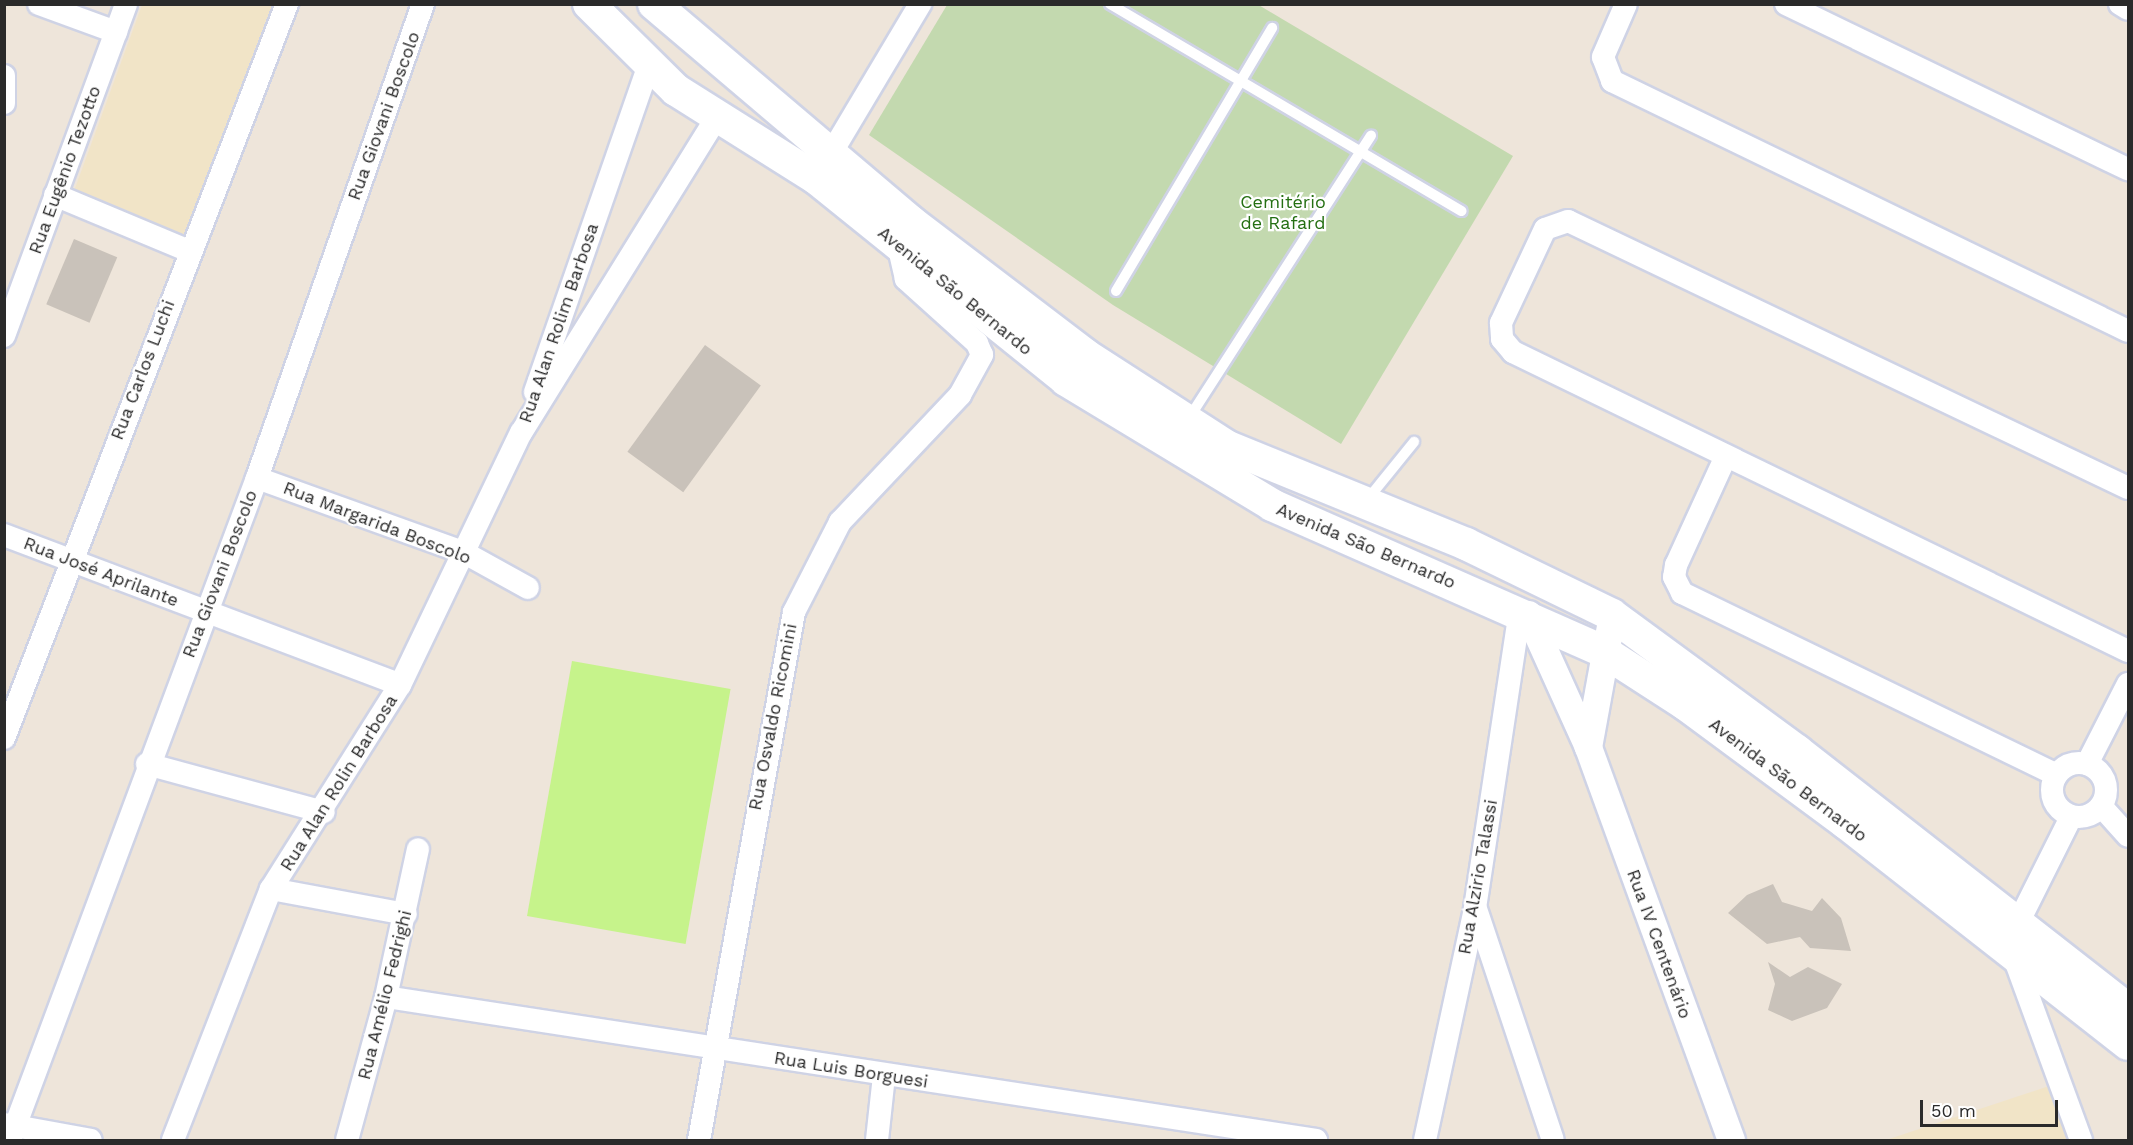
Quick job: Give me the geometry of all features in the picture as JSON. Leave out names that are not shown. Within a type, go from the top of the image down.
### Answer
[{"type":"main road","name":"Avenida São Bernardo","points":[[588,4],[649,65],[717,117],[823,167],[1084,354],[1237,451],[1365,502],[1612,615],[2014,937],[2128,1044]]},
{"type":"main road","name":"Avenida São Bernardo","points":[[654,4],[733,70],[898,245],[1066,380],[1167,446],[1341,539],[1524,613],[1603,651],[1695,711],[2014,937],[2128,1010]]},
{"type":"main road","points":[[649,65],[682,26]]},
{"type":"main road","points":[[717,117],[733,70]]},
{"type":"main road","points":[[1066,380],[1084,354]]},
{"type":"main road","points":[[1341,539],[1365,502]]},
{"type":"street","points":[[39,4],[116,32]]},
{"type":"street","name":"Rua Eugênio Tezotto","points":[[4,336],[126,4]]},
{"type":"street","name":"Rua Carlos Luchi","points":[[4,738],[68,561],[286,4]]},
{"type":"street","name":"Rua Giovani Boscolo","points":[[10,1130],[257,478],[423,4]]},
{"type":"street","points":[[823,167],[920,4]]},
{"type":"street","points":[[1626,4],[1603,57],[1612,81],[2128,331]]},
{"type":"street","points":[[1786,4],[2128,169]]},
{"type":"street","points":[[2120,4],[2128,9]]},
{"type":"street","name":"Rua Alan Rolim Barbosa","points":[[521,433],[649,65]]},
{"type":"street","points":[[4,103],[5,78]]},
{"type":"street","name":"Rua Alan Rolim Barbosa","points":[[521,433],[717,117]]},
{"type":"street","points":[[55,195],[189,251]]},
{"type":"street","points":[[2128,488],[1577,223],[1559,221],[1545,229],[1501,323],[1507,346],[1726,456],[2128,651]]},
{"type":"street","name":"Rua Osvaldo Ricomini","points":[[699,1140],[794,612],[840,522],[960,395],[982,355],[976,342],[906,279],[898,245]]},
{"type":"street","name":"Rua Alan Rolin Barbosa","points":[[173,1140],[271,889],[324,812],[400,685],[521,433]]},
{"type":"street","points":[[1726,456],[1676,565],[1674,577],[1682,593],[2056,774]]},
{"type":"street","name":"Rua Margarida Boscolo","points":[[257,478],[463,552],[528,588]]},
{"type":"street","name":"Rua José Aprilante","points":[[4,535],[400,685]]},
{"type":"street","name":"Rua IV Centenário","points":[[1524,613],[1588,747],[1731,1140]]},
{"type":"street","name":"Rua Alzirio Talassi","points":[[1425,1140],[1475,908],[1524,613]]},
{"type":"street","name":"Rua IV Centenário","points":[[1588,747],[1603,651],[1612,615]]},
{"type":"street","points":[[2087,764],[2128,684]]},
{"type":"street","points":[[147,764],[324,812]]},
{"type":"street","points":[[2070,764],[2087,764],[2105,781],[2101,806],[2088,816],[2071,817],[2053,799],[2056,774],[2070,764]]},
{"type":"street","points":[[2101,806],[2128,837]]},
{"type":"street","points":[[2071,817],[2014,937],[2038,1030],[2081,1140]]},
{"type":"street","name":"Rua Amélio Fedrighi","points":[[347,1140],[406,915],[417,849]]},
{"type":"street","points":[[271,889],[406,915]]},
{"type":"street","points":[[1475,908],[1553,1140]]},
{"type":"street","name":"Rua Luis Borguesi","points":[[386,997],[884,1076],[1316,1140]]},
{"type":"street","points":[[877,1140],[884,1076]]},
{"type":"street","points":[[10,1130],[91,1140]]},
{"type":"lane","points":[[1110,4],[1462,211]]},
{"type":"lane","points":[[1116,291],[1272,28]]},
{"type":"lane","points":[[1187,420],[1371,136]]},
{"type":"lane","points":[[1365,502],[1414,442]]},
{"type":"shaded area","points":[[142,5],[272,5],[184,236],[74,191]]},
{"type":"shaded area","points":[[2049,1086],[2068,1140],[1886,1140]]},
{"type":"green space","name":"Cemitério de Rafard","points":[[1257,4],[1513,156],[1341,444],[1113,305],[869,135],[947,5]]},
{"type":"green space","points":[[572,661],[731,689],[686,944],[527,916]]},
{"type":"building","points":[[74,239],[117,257],[90,323],[46,304]]},
{"type":"building","points":[[705,345],[761,386],[683,492],[627,452]]},
{"type":"building","points":[[1773,884],[1782,902],[1812,911],[1822,898],[1841,918],[1851,951],[1810,948],[1800,937],[1767,944],[1728,913],[1747,895]]},
{"type":"building","points":[[1768,962],[1790,977],[1808,967],[1842,984],[1827,1008],[1792,1021],[1768,1010],[1775,984]]}]
